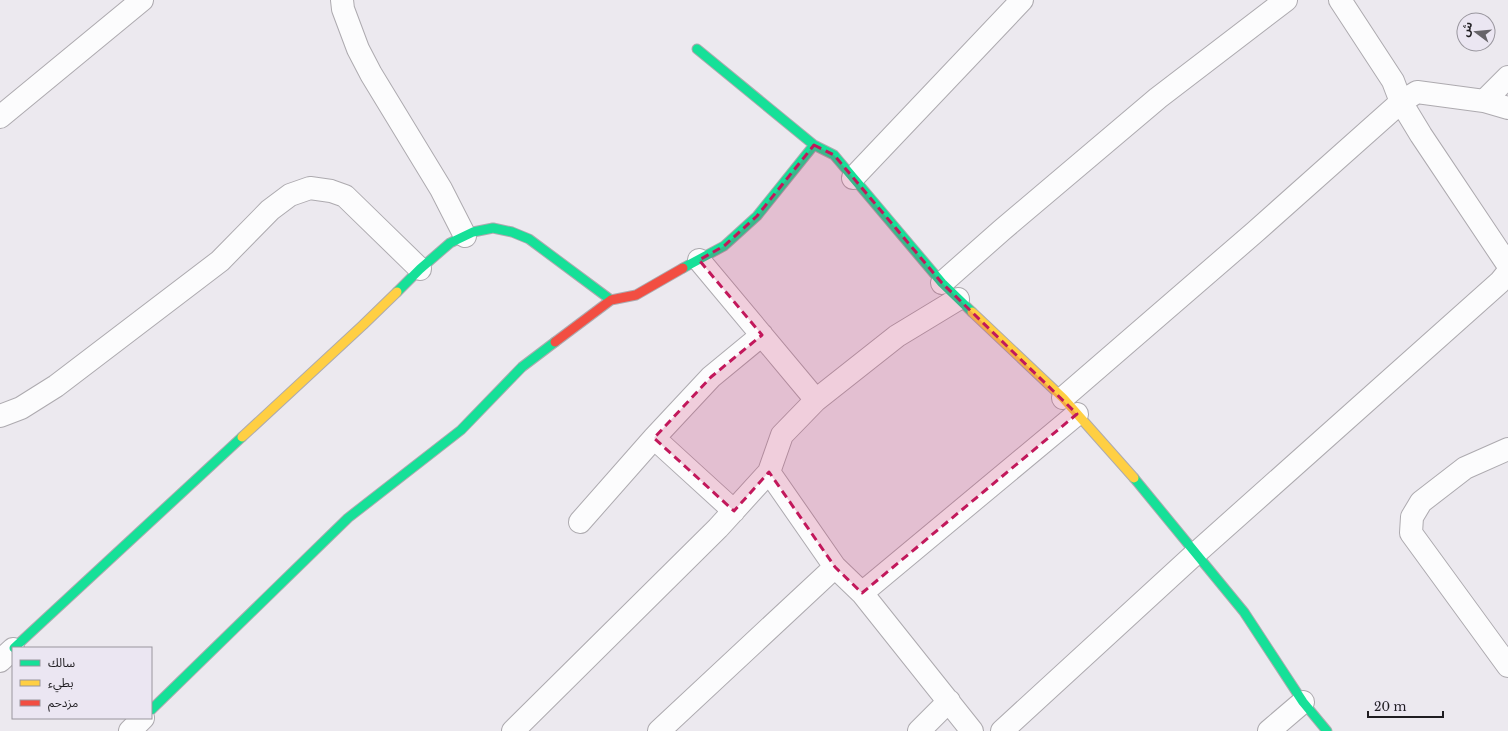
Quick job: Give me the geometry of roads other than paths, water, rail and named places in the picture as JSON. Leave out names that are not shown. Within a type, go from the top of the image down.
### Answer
[{"type":"street","points":[[0,117],[142,0]]},
{"type":"street","points":[[342,0],[343,9],[358,48],[371,74],[441,189],[466,236]]},
{"type":"street","points":[[853,178],[1022,0]]},
{"type":"street","points":[[942,283],[996,235],[1158,98],[1286,0]]},
{"type":"street","points":[[1340,0],[1393,81],[1401,102],[1421,135],[1508,265]]},
{"type":"street","points":[[697,49],[814,145],[834,156],[942,283],[1070,406],[1149,495],[1195,554],[1244,612],[1303,702],[1327,731]]},
{"type":"street","points":[[1484,102],[1508,77]]},
{"type":"street","points":[[862,594],[1070,406],[1255,232],[1401,102],[1417,92],[1484,102],[1508,108]]},
{"type":"street","points":[[152,709],[348,518],[461,430],[522,367],[611,300],[636,296],[672,273],[724,246],[757,216],[814,145]]},
{"type":"street","points":[[0,416],[21,408],[56,386],[220,261],[270,210],[290,195],[310,188],[331,191],[345,196],[420,269]]},
{"type":"street","points":[[14,647],[363,325],[420,269],[450,243],[473,232],[493,228],[512,232],[529,239],[611,300]]},
{"type":"street","points":[[698,260],[816,400]]},
{"type":"street","points":[[1002,731],[1195,554],[1500,282],[1508,272]]},
{"type":"street","points":[[513,731],[734,511],[769,472],[782,436],[816,400],[897,336],[958,299]]},
{"type":"street","points":[[580,522],[654,438],[711,377],[762,335]]},
{"type":"street","points":[[654,438],[734,511]]},
{"type":"street","points":[[1508,449],[1465,468],[1421,502],[1412,517],[1411,533],[1508,666]]},
{"type":"street","points":[[769,472],[835,567],[862,594],[972,731]]},
{"type":"street","points":[[659,731],[835,567]]},
{"type":"street","points":[[0,661],[12,649]]},
{"type":"street","points":[[919,731],[949,701]]},
{"type":"street","points":[[1269,731],[1303,702]]},
{"type":"street","points":[[130,731],[142,719]]}]
